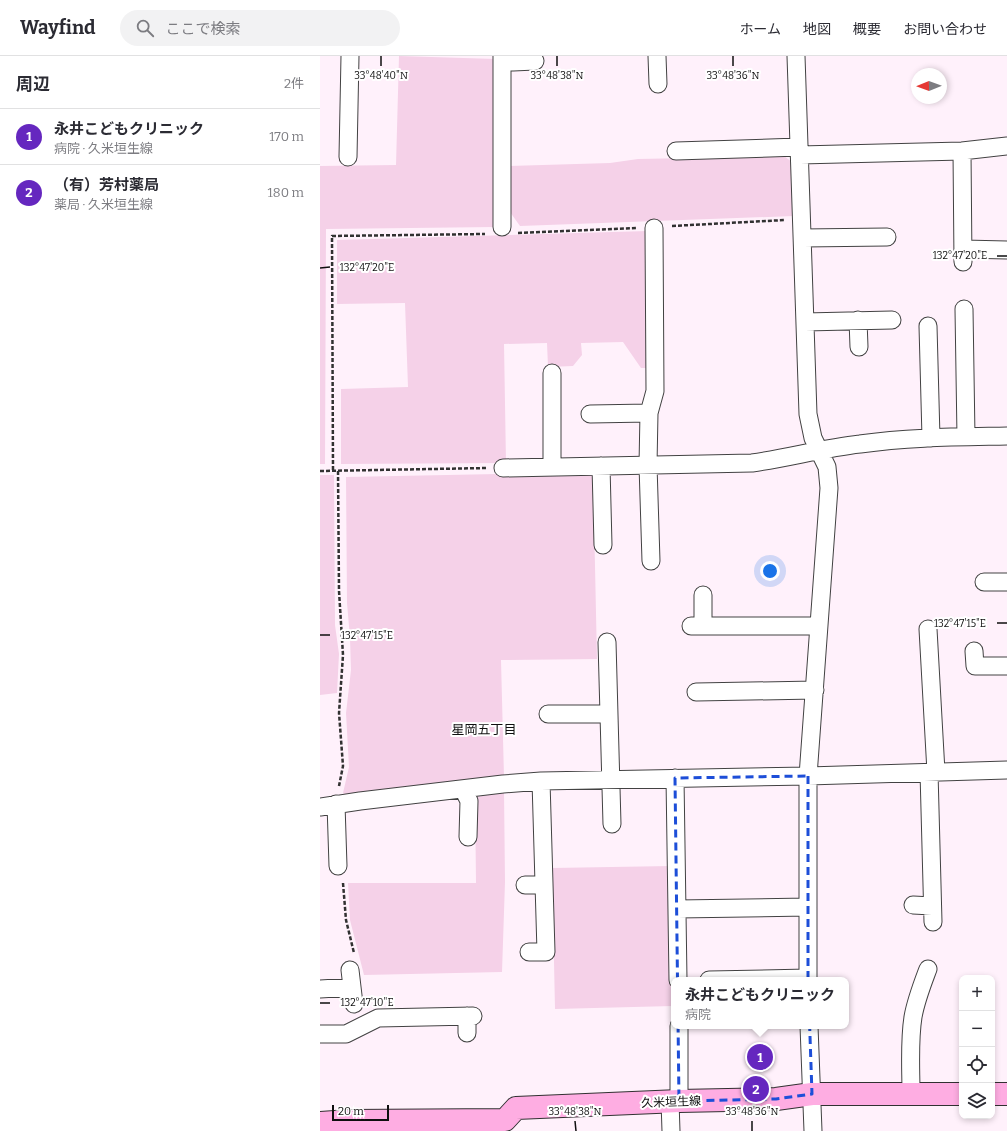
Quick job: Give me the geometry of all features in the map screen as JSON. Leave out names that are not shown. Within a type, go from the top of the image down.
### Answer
[{"type":"main road","name":"久米垣生線","points":[[320,1123],[349,1121],[505,1126],[516,1108],[675,1101],[776,1099],[812,1094],[959,1094]]},
{"type":"main road","points":[[995,1094],[1007,1094]]},
{"type":"street","points":[[348,157],[356,138],[350,56]]},
{"type":"street","points":[[656,56],[658,84]]},
{"type":"street","points":[[796,56],[808,414],[813,438],[828,467],[829,488],[808,776],[808,977]]},
{"type":"street","points":[[500,231],[511,63],[535,61]]},
{"type":"street","points":[[676,152],[962,151],[1007,146]]},
{"type":"street","points":[[962,151],[963,256],[1007,250]]},
{"type":"street","points":[[651,561],[648,465],[649,413],[655,391],[654,228]]},
{"type":"street","points":[[803,238],[887,237]]},
{"type":"street","points":[[964,309],[966,437]]},
{"type":"street","points":[[858,320],[859,347]]},
{"type":"street","points":[[805,322],[892,320]]},
{"type":"street","points":[[928,326],[931,438]]},
{"type":"street","points":[[552,373],[552,467]]},
{"type":"street","points":[[590,414],[649,413]]},
{"type":"street","points":[[503,468],[752,463],[778,460],[820,450],[889,440],[1007,436]]},
{"type":"street","points":[[601,466],[603,545]]},
{"type":"street","points":[[984,582],[1007,582]]},
{"type":"street","points":[[703,595],[697,626],[819,626]]},
{"type":"street","points":[[928,630],[932,772],[933,922]]},
{"type":"street","points":[[607,642],[612,824]]},
{"type":"street","points":[[974,651],[975,666],[1007,666]]},
{"type":"street","points":[[696,692],[815,690]]},
{"type":"street","points":[[548,714],[609,714]]},
{"type":"street","points":[[338,866],[328,806],[503,784],[541,781],[808,776],[1007,770]]},
{"type":"street","points":[[675,778],[678,977]]},
{"type":"street","points":[[529,952],[546,952],[541,781]]},
{"type":"street","points":[[463,789],[469,801],[468,837]]},
{"type":"street","points":[[525,885],[544,885]]},
{"type":"street","points":[[912,905],[932,906]]},
{"type":"street","points":[[677,909],[808,907]]},
{"type":"street","points":[[911,1094],[911,1038],[913,1017],[918,996],[928,969]]},
{"type":"street","points":[[350,970],[354,1004]]},
{"type":"street","points":[[320,989],[352,987]]},
{"type":"street","points":[[320,1034],[346,1034],[378,1018],[470,1016],[467,1033]]},
{"type":"street","points":[[671,1131],[675,1101],[679,1029]]},
{"type":"street","points":[[809,1029],[813,1131]]},
{"type":"path","points":[[333,470],[332,236],[654,228],[802,219]]},
{"type":"path","points":[[320,471],[503,468]]},
{"type":"path","points":[[328,806],[343,766],[339,713],[343,655],[339,591],[338,471]]},
{"type":"path","points":[[338,866],[343,885],[346,920],[357,968],[350,970]]},
{"type":"highlighted area","points":[[808,776],[808,978],[812,1094],[776,1099],[679,1101],[675,778]]},
{"type":"shaded area","points":[[399,56],[496,59],[495,227],[326,229],[325,464],[320,464],[320,166],[396,165]]},
{"type":"shaded area","points":[[784,156],[792,162],[794,216],[520,226],[510,212],[509,166],[610,163],[638,159]]},
{"type":"shaded area","points":[[648,231],[649,368],[641,368],[623,342],[581,343],[582,355],[573,366],[548,367],[547,343],[504,344],[506,463],[341,464],[341,389],[408,387],[405,303],[337,304],[337,240]]},
{"type":"shaded area","points":[[593,472],[597,659],[501,660],[504,777],[347,795],[343,793],[349,767],[346,713],[351,670],[347,603],[346,477]]},
{"type":"shaded area","points":[[320,475],[334,475],[335,625],[339,654],[337,693],[320,695]]},
{"type":"shaded area","points":[[504,791],[505,882],[502,972],[364,975],[350,920],[348,883],[476,883],[475,794]]},
{"type":"shaded area","points":[[671,866],[673,977],[671,977],[671,1006],[555,1009],[552,868]]},
{"type":"place","name":"永井こどもクリニック","points":[[760,1057]]},
{"type":"place","name":"（有）芳村薬局","points":[[756,1089]]},
{"type":"district","name":"星岡五丁目","points":[[484,729]]}]
